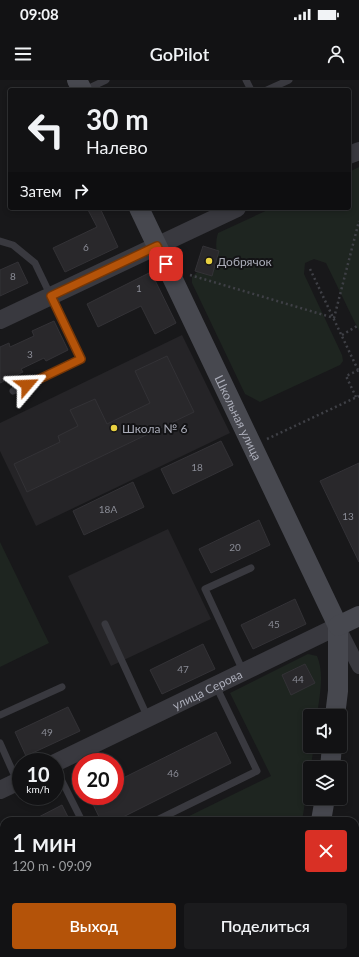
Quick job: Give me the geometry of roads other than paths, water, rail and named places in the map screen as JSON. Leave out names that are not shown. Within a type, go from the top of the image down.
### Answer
[{"type":"main road","name":"Школьная улица","points":[[140,210],[338,626],[337,709]]},
{"type":"main road","name":"улица Серова","points":[[338,626],[359,616]]},
{"type":"main road","points":[[322,817],[324,805]]},
{"type":"street","points":[[0,320],[233,210]]},
{"type":"street","name":"Школьная улица","points":[[338,626],[359,667]]},
{"type":"street","name":"улица Серова","points":[[64,759],[338,626]]},
{"type":"street","points":[[0,790],[12,784]]},
{"type":"lane","points":[[88,88],[106,80]]},
{"type":"lane","points":[[271,88],[289,80]]},
{"type":"lane","points":[[0,241],[12,245],[35,264],[81,359],[13,391]]},
{"type":"lane","points":[[244,672],[205,590],[251,568]]},
{"type":"lane","points":[[105,624],[148,718]]},
{"type":"lane","points":[[163,817],[257,771],[215,686]]},
{"type":"lane","points":[[0,715],[62,687]]},
{"type":"lane","points":[[0,743],[12,766]]},
{"type":"lane","points":[[64,785],[80,817]]},
{"type":"place","name":"Добрячок","points":[[209,261]]},
{"type":"place","name":"Школа № 6","points":[[114,428]]}]
